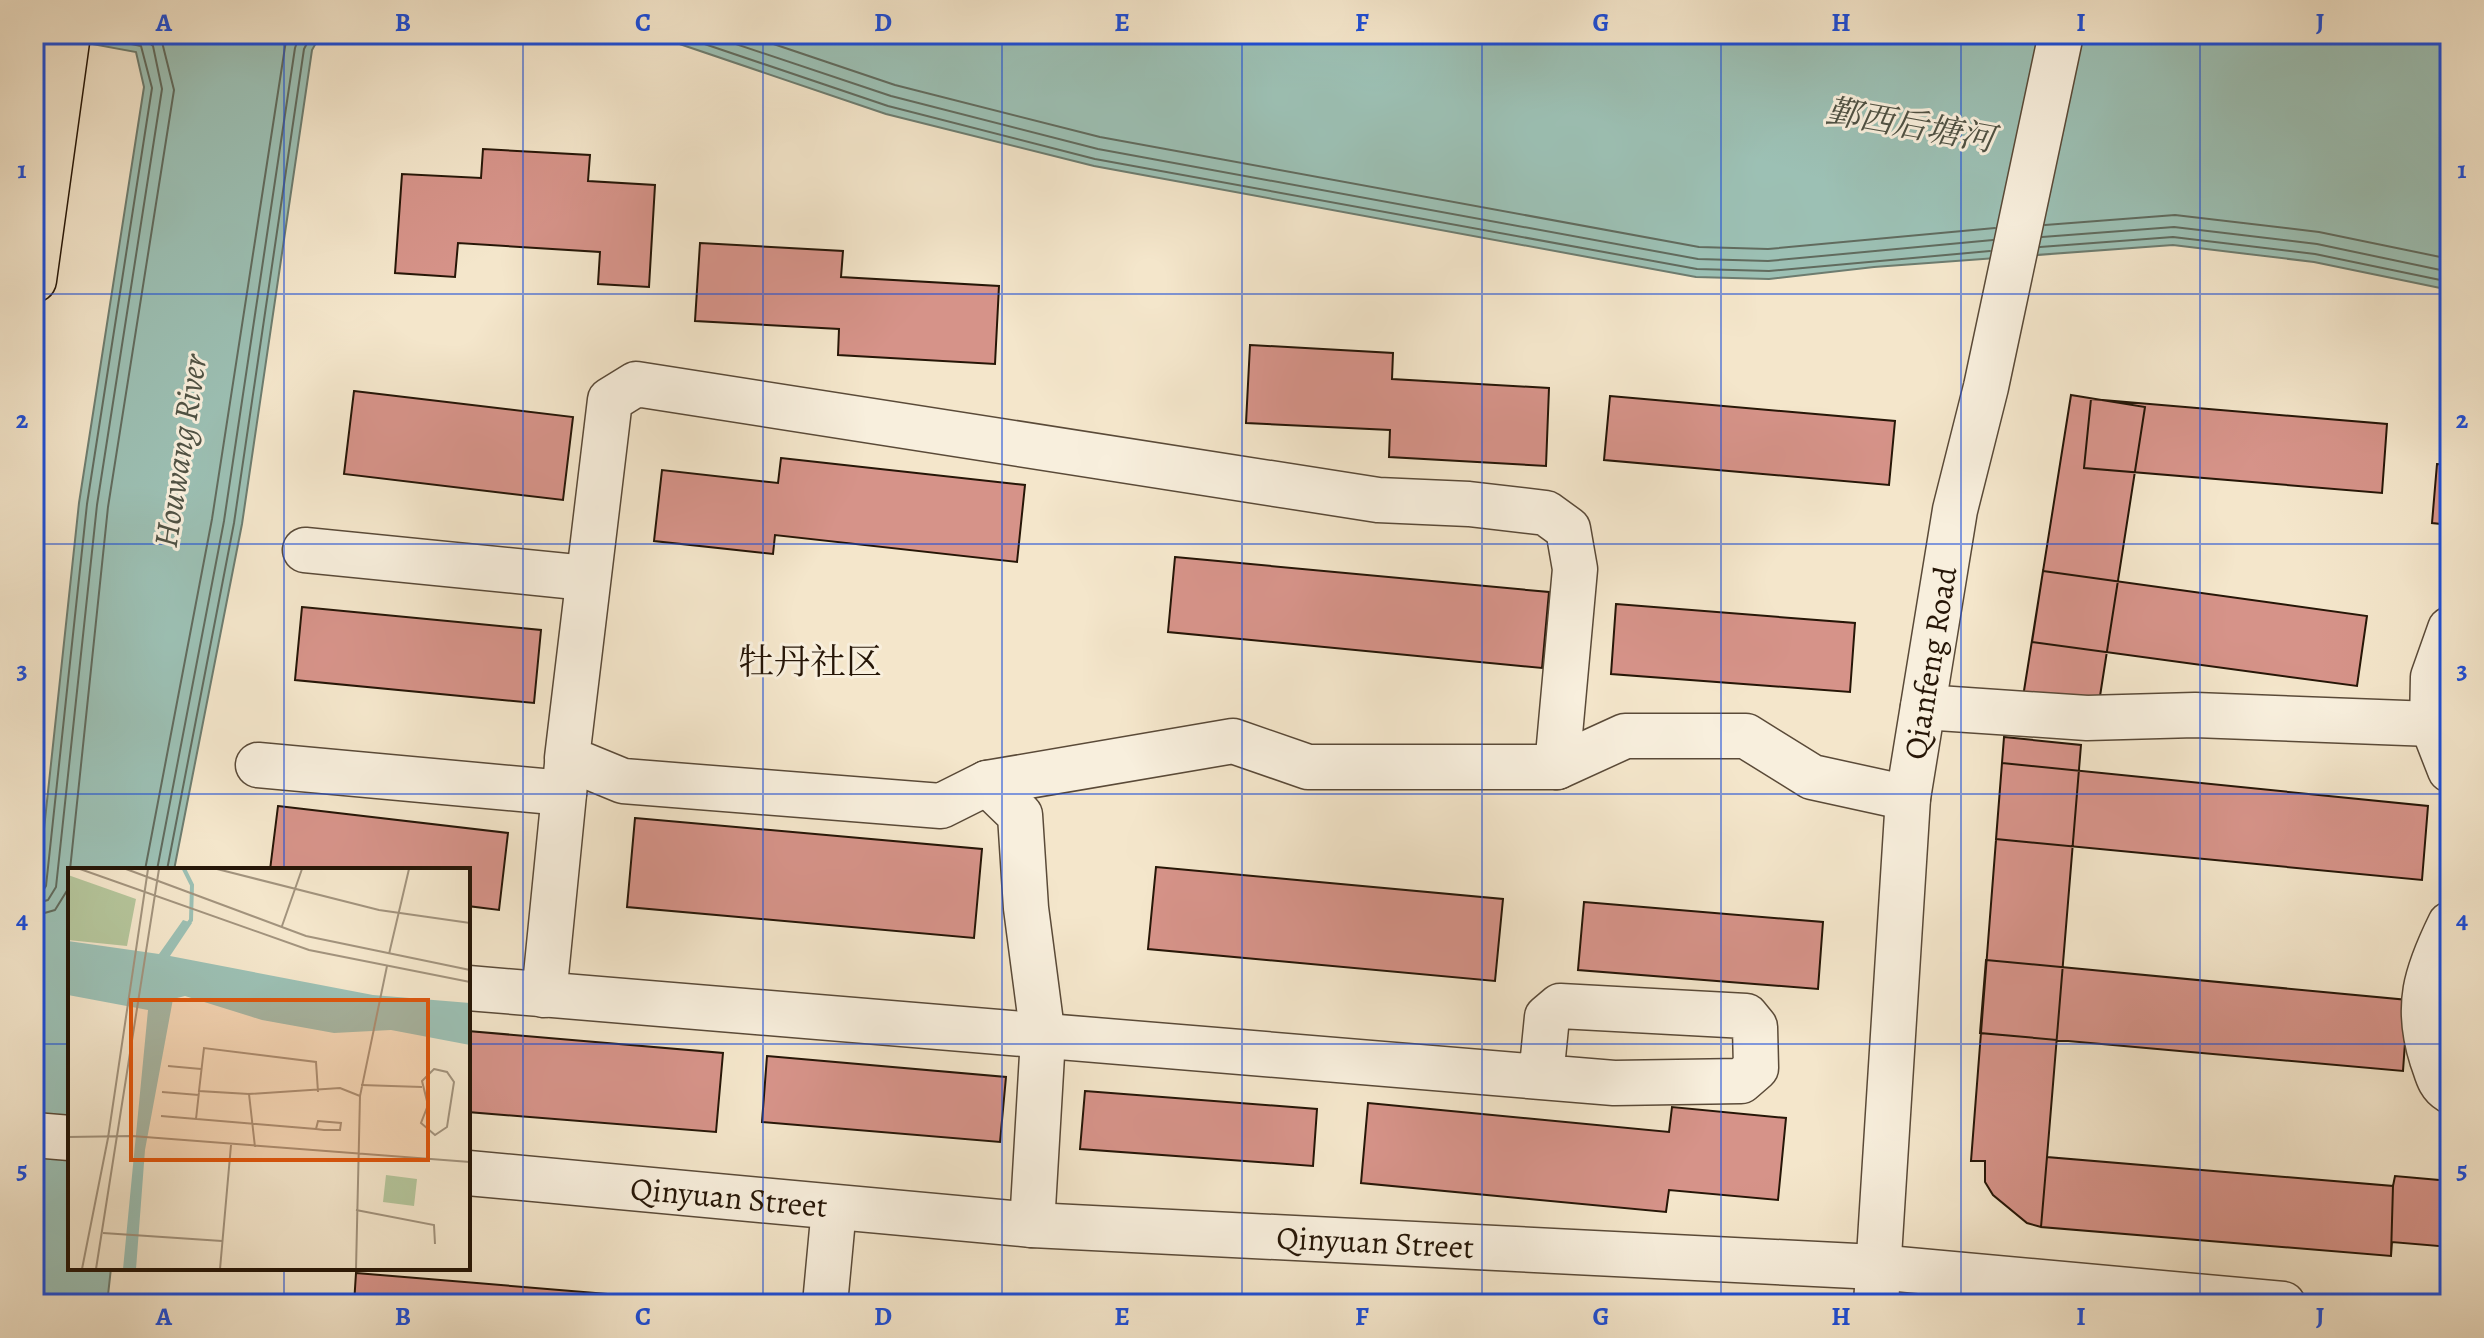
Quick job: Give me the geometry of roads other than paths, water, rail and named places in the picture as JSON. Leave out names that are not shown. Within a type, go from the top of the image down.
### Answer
[{"type":"main road","points":[[34,280],[68,34]]},
{"type":"street","name":"Qianfeng Road","points":[[1876,1286],[1908,798],[1955,510],[1986,387],[2061,34]]},
{"type":"street","points":[[544,995],[586,578],[610,400],[636,384],[1378,500],[1469,504],[1546,513],[1568,529],[1575,569],[1557,767]]},
{"type":"street","points":[[305,550],[586,578]]},
{"type":"street","points":[[2450,629],[2433,677],[2432,724],[2450,770]]},
{"type":"street","points":[[1923,707],[2087,718],[2195,715],[2432,724]]},
{"type":"street","points":[[258,765],[566,775],[941,806],[987,783],[1233,741],[1308,767],[1557,767],[1625,736],[1746,736],[1812,777],[1908,798]]},
{"type":"street","points":[[987,783],[1020,815],[1026,908],[1043,1038],[1032,1225]]},
{"type":"street","points":[[2450,924],[2426,985],[2422,1027],[2441,1086],[2450,1091]]},
{"type":"street","points":[[470,988],[1541,1077]]},
{"type":"street","points":[[34,1135],[68,1138]]},
{"type":"street","name":"Qinyuan Street","points":[[470,1173],[1032,1225],[1876,1286],[2283,1304]]},
{"type":"street","points":[[825,1304],[834,1208]]},
{"type":"water","name":"Houwang River","points":[[38,34],[321,34],[312,50],[242,524],[174,868],[68,868],[68,1270],[111,1270],[107,1304],[34,1304],[34,922],[79,503],[144,87],[136,52]]},
{"type":"water","name":"鄞西后塘河","points":[[650,34],[2450,34],[2450,290],[2314,262],[2173,245],[1874,267],[1769,279],[1696,277],[1094,166],[886,114]]},
{"type":"district","name":"牡丹社区","points":[[810,661]]}]
